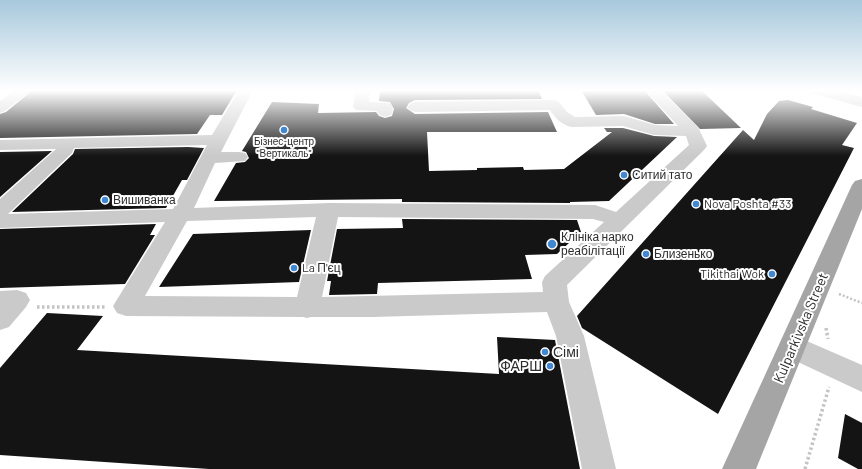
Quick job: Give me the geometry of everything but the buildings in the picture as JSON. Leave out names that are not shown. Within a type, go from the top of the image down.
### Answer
[{"type":"main road","name":"Kulparkivska Street","points":[[739,469],[862,185]]},
{"type":"street","points":[[234,112],[176,220],[126,306],[307,308],[556,302]]},
{"type":"street","points":[[559,112],[571,122],[601,124],[624,121],[654,130],[692,131]]},
{"type":"street","points":[[599,469],[570,336],[556,302],[554,282],[698,146],[692,131],[673,112]]},
{"type":"street","points":[[0,145],[213,149],[240,157]]},
{"type":"street","points":[[0,210],[66,149]]},
{"type":"street","points":[[176,220],[330,210],[595,212],[619,220]]},
{"type":"street","points":[[307,308],[325,221],[330,210]]},
{"type":"street","points":[[0,222],[299,220]]},
{"type":"street","points":[[793,347],[859,378]]},
{"type":"path","points":[[836,301],[842,287]]},
{"type":"path","points":[[839,294],[862,303]]},
{"type":"path","points":[[4,309],[126,306]]},
{"type":"path","points":[[828,322],[826,328],[828,342]]},
{"type":"path","points":[[805,469],[829,386],[851,390],[859,378]]},
{"type":"place","name":"Бізнес-центр \"Вертикаль\"","points":[[284,130]]},
{"type":"place","name":"Ситий тато","points":[[624,175]]},
{"type":"place","name":"Вишиванка","points":[[105,200]]},
{"type":"place","name":"Nova Poshta #33","points":[[696,204]]},
{"type":"place","name":"Клініка нарко реабілітації","points":[[552,244]]},
{"type":"place","name":"Близенько","points":[[646,254]]},
{"type":"place","name":"La П'єц","points":[[294,268]]},
{"type":"place","name":"Tikithai Wok","points":[[772,274]]},
{"type":"place","name":"Сімі","points":[[545,352]]},
{"type":"place","name":"ФАРШ","points":[[550,366]]}]
